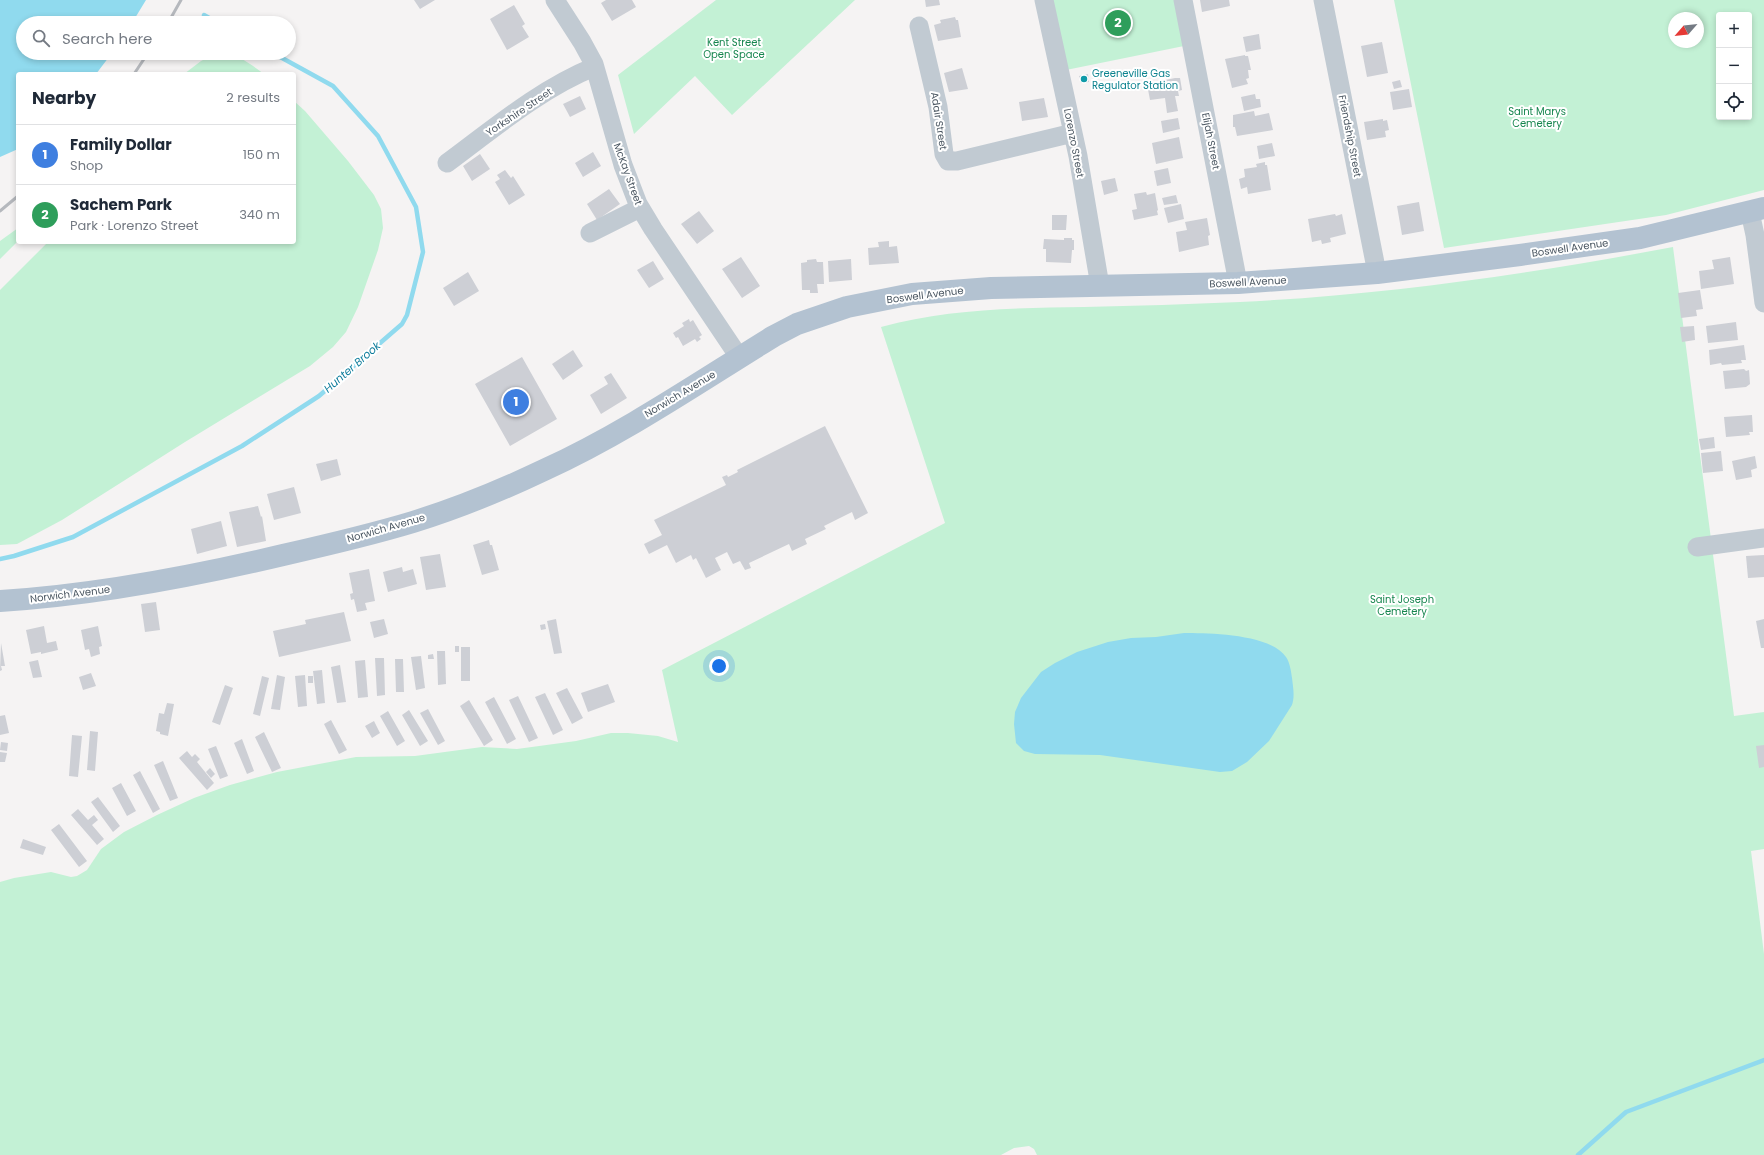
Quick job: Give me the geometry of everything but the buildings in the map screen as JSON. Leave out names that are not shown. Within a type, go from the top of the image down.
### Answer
[{"type":"main road","name":"Boswell Avenue","points":[[739,357],[798,324],[847,307],[912,294],[991,288],[1238,283],[1377,273],[1640,238],[1757,210]]},
{"type":"main road","name":"Norwich Avenue","points":[[0,601],[105,591],[199,574],[344,540],[418,520],[484,497],[563,461],[621,429],[739,357]]},
{"type":"street","name":"McKay Street","points":[[555,0],[582,42],[594,67],[623,165],[640,208],[739,357]]},
{"type":"street","name":"Lorenzo Street","points":[[1044,0],[1073,133],[1100,286]]},
{"type":"street","name":"Elijah Street","points":[[1183,0],[1238,283]]},
{"type":"street","name":"Friendship Street","points":[[1322,0],[1377,273]]},
{"type":"street","name":"Adair Street","points":[[919,26],[938,107],[944,154],[948,161],[958,161],[1073,133]]},
{"type":"street","name":"Yorkshire Street","points":[[447,163],[527,105],[568,80],[594,67]]},
{"type":"street","points":[[590,232],[640,208]]},
{"type":"street","points":[[1757,210],[1764,303]]},
{"type":"street","points":[[1697,547],[1764,538]]},
{"type":"green space","name":"Kent Street Open Space","points":[[716,0],[855,0],[732,115],[695,76],[634,134],[618,75]]},
{"type":"green space","points":[[1053,0],[1174,0],[1184,46],[1066,70]]},
{"type":"green space","name":"Saint Marys Cemetery","points":[[1394,0],[1764,0],[1764,190],[1666,215],[1444,248]]},
{"type":"green space","points":[[242,60],[261,72],[187,72],[201,61]]},
{"type":"green space","points":[[296,103],[305,111],[348,161],[374,195],[381,209],[383,228],[378,250],[358,307],[346,332],[333,347],[310,366],[185,442],[62,520],[17,544],[0,545],[0,290],[46,244],[296,244]]},
{"type":"green space","points":[[16,229],[16,243],[0,259],[0,241]]},
{"type":"green space","name":"Saint Joseph Cemetery","points":[[1673,247],[1734,716],[1764,712],[1764,849],[1751,851],[1764,954],[1764,1155],[1037,1155],[1034,1149],[1029,1146],[1014,1148],[1001,1155],[0,1155],[0,882],[14,878],[51,872],[71,877],[77,876],[87,870],[101,849],[124,832],[194,798],[230,785],[277,772],[356,757],[415,756],[482,747],[517,749],[576,741],[611,733],[658,736],[678,742],[662,670],[945,523],[881,327],[931,316],[1007,309],[1240,302],[1295,299],[1403,289],[1566,266]]},
{"type":"water","points":[[0,0],[146,0],[136,16],[16,16],[16,60],[107,60],[98,72],[16,72],[16,150],[0,157]]},
{"type":"water","points":[[1184,633],[1239,636],[1254,639],[1278,649],[1287,659],[1291,670],[1293,688],[1292,705],[1269,741],[1247,762],[1232,771],[1220,772],[1100,755],[1035,754],[1024,751],[1016,743],[1014,724],[1015,712],[1021,698],[1041,672],[1077,652],[1108,642],[1131,638],[1156,637]]},
{"type":"waterway","name":"Hunter Brook","points":[[0,559],[73,537],[242,446],[319,396],[402,324],[407,315],[423,252],[416,207],[378,136],[333,86],[286,60]]},
{"type":"waterway","points":[[1578,1155],[1626,1112],[1764,1060]]},
{"type":"railway","points":[[172,16],[181,0]]},
{"type":"railway","points":[[135,72],[143,60]]},
{"type":"railway","points":[[0,211],[16,198]]},
{"type":"place","name":"Sachem Park","points":[[1118,23]]},
{"type":"place","name":"Greeneville Gas Regulator Station","points":[[1084,79]]},
{"type":"place","name":"Family Dollar","points":[[516,402]]}]
